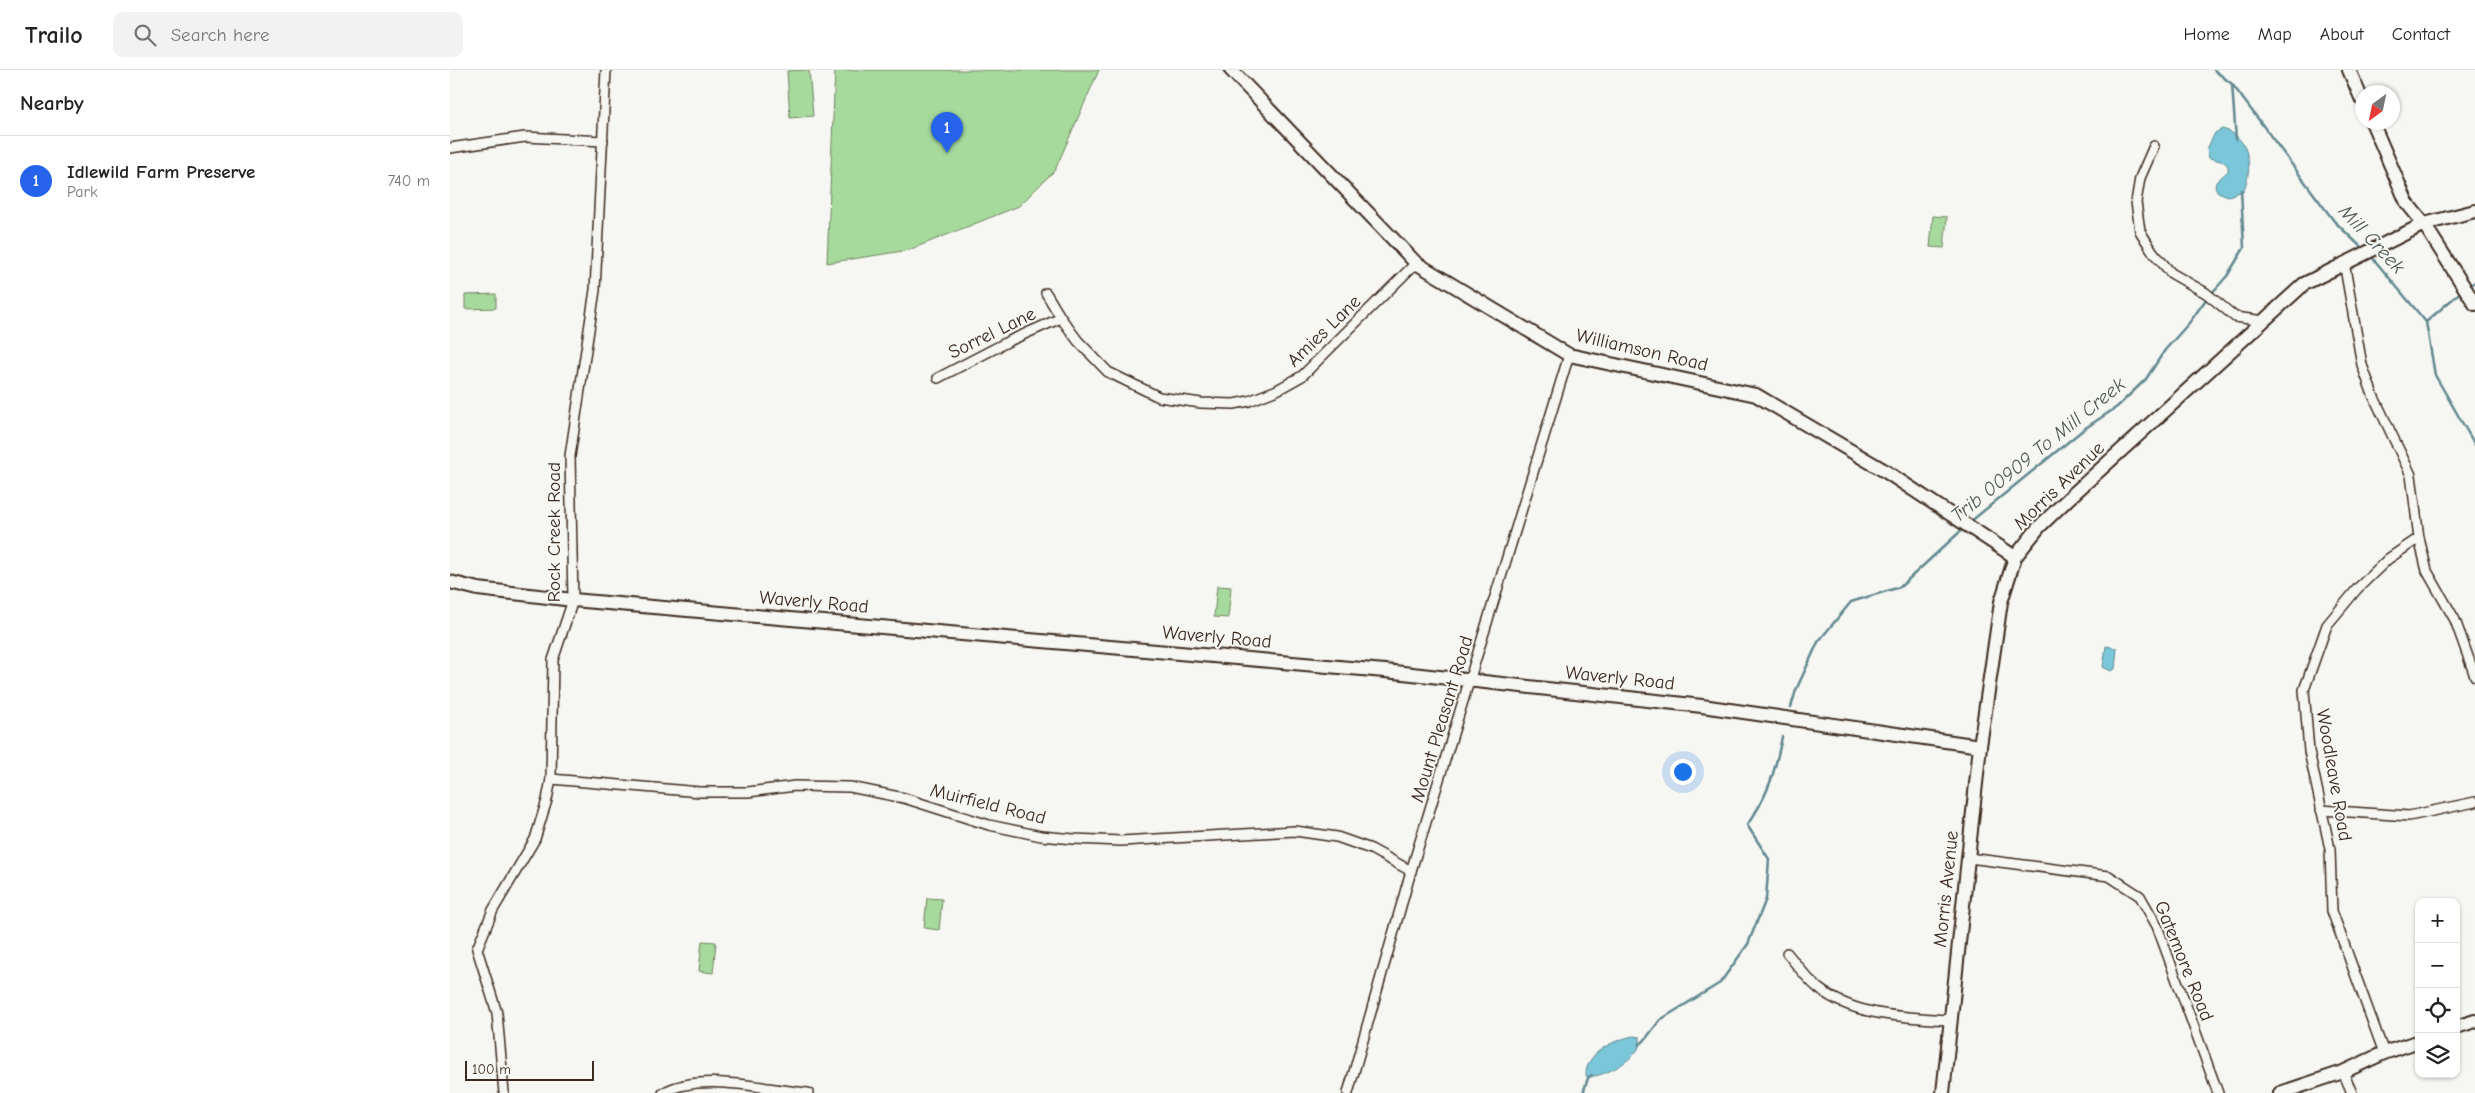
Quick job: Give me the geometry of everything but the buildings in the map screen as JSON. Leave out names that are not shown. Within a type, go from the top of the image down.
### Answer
[{"type":"street","name":"Rock Creek Road","points":[[504,1093],[498,1013],[477,949],[492,910],[534,839],[547,800],[551,779],[553,660],[573,600],[570,456],[596,290],[606,70]]},
{"type":"street","name":"Williamson Road","points":[[1231,70],[1416,263],[1569,355],[1756,395],[1887,472],[2014,558]]},
{"type":"street","points":[[2350,70],[2356,85]]},
{"type":"street","points":[[2375,130],[2407,203],[2424,224],[2475,304]]},
{"type":"street","points":[[450,148],[525,136],[603,141]]},
{"type":"street","points":[[2154,146],[2140,178],[2136,202],[2140,231],[2153,252],[2171,273],[2206,294],[2235,317],[2264,321]]},
{"type":"street","name":"Morris Avenue","points":[[1943,1093],[1980,746],[2001,602],[2014,558],[2045,522],[2304,284],[2344,262],[2424,224],[2475,211]]},
{"type":"street","points":[[2344,262],[2362,365],[2373,395],[2411,475],[2419,538],[2427,571],[2455,620],[2475,676]]},
{"type":"street","name":"Amies Lane","points":[[1046,293],[1078,341],[1108,372],[1159,397],[1201,403],[1234,404],[1278,390],[1302,376],[1416,263]]},
{"type":"street","name":"Sorrel Lane","points":[[938,378],[1009,341],[1061,318]]},
{"type":"street","name":"Mount Pleasant Road","points":[[1348,1093],[1411,871],[1471,681],[1569,355]]},
{"type":"street","name":"Woodleave Road","points":[[2384,1053],[2332,911],[2330,849],[2309,751],[2304,690],[2327,625],[2388,559],[2419,538]]},
{"type":"street","name":"Waverly Road","points":[[450,582],[478,590],[573,600],[1386,671],[1702,706],[1980,746]]},
{"type":"street","name":"Muirfield Road","points":[[551,779],[700,792],[748,792],[795,786],[850,787],[904,798],[989,825],[1041,836],[1074,839],[1121,841],[1295,831],[1337,837],[1371,849],[1411,871]]},
{"type":"street","points":[[2321,810],[2408,816],[2475,802]]},
{"type":"street","name":"Gatemore Road","points":[[1969,858],[2109,876],[2140,896],[2157,926],[2218,1093]]},
{"type":"street","points":[[1787,954],[1819,988],[1858,1008],[1884,1015],[1950,1020]]},
{"type":"street","points":[[2460,1027],[2475,1021]]},
{"type":"street","points":[[2280,1093],[2343,1072],[2384,1053],[2415,1042]]},
{"type":"street","points":[[2343,1072],[2352,1093]]},
{"type":"street","points":[[663,1093],[672,1087],[711,1082],[808,1093]]},
{"type":"green space","points":[[809,70],[813,116],[790,118],[787,71]]},
{"type":"green space","points":[[835,70],[1099,70],[1055,170],[1019,206],[909,250],[827,263]]},
{"type":"green space","points":[[1933,216],[1947,217],[1944,248],[1930,247]]},
{"type":"green space","points":[[496,294],[496,308],[465,309],[465,295]]},
{"type":"green space","points":[[1217,586],[1231,587],[1228,618],[1214,617]]},
{"type":"green space","points":[[927,898],[942,899],[939,930],[924,928]]},
{"type":"green space","points":[[702,941],[716,942],[713,973],[699,971]]},
{"type":"water","points":[[2222,129],[2239,138],[2244,146],[2249,164],[2243,191],[2228,196],[2218,192],[2215,187],[2216,182],[2228,171],[2228,166],[2224,162],[2209,158],[2207,149],[2215,133]]},
{"type":"water","points":[[2106,646],[2117,648],[2115,669],[2111,671],[2103,667]]},
{"type":"water","points":[[1633,1036],[1640,1037],[1640,1044],[1629,1059],[1615,1069],[1599,1075],[1586,1076],[1590,1060],[1596,1054],[1610,1044]]},
{"type":"waterway","name":"Mill Creek","points":[[2214,70],[2232,84],[2334,221],[2363,249]]},
{"type":"waterway","name":"Trib 00909 To Mill Creek","points":[[2232,84],[2236,140]]},
{"type":"waterway","name":"Trib 00909 To Mill Creek","points":[[2211,294],[2227,276],[2244,248],[2241,190]]},
{"type":"waterway","name":"Mill Creek","points":[[2371,256],[2426,322],[2435,375],[2475,445]]},
{"type":"waterway","points":[[2470,286],[2475,282]]},
{"type":"waterway","points":[[2426,322],[2463,290]]},
{"type":"waterway","name":"Trib 00909 To Mill Creek","points":[[1970,522],[2084,429],[2117,407],[2146,379],[2165,350],[2189,323],[2207,298]]},
{"type":"waterway","name":"Trib 00909 To Mill Creek","points":[[1791,707],[1796,690],[1818,642],[1851,602],[1900,587],[1964,528]]},
{"type":"waterway","name":"Trib 00909 To Mill Creek","points":[[1639,1045],[1660,1020],[1720,983],[1748,944],[1766,899],[1769,859],[1747,825],[1770,783],[1782,737]]},
{"type":"waterway","name":"Trib 00909 To Mill Creek","points":[[1583,1093],[1588,1078],[1592,1075]]},
{"type":"place","name":"Idlewild Farm Preserve","points":[[947,153]]}]
